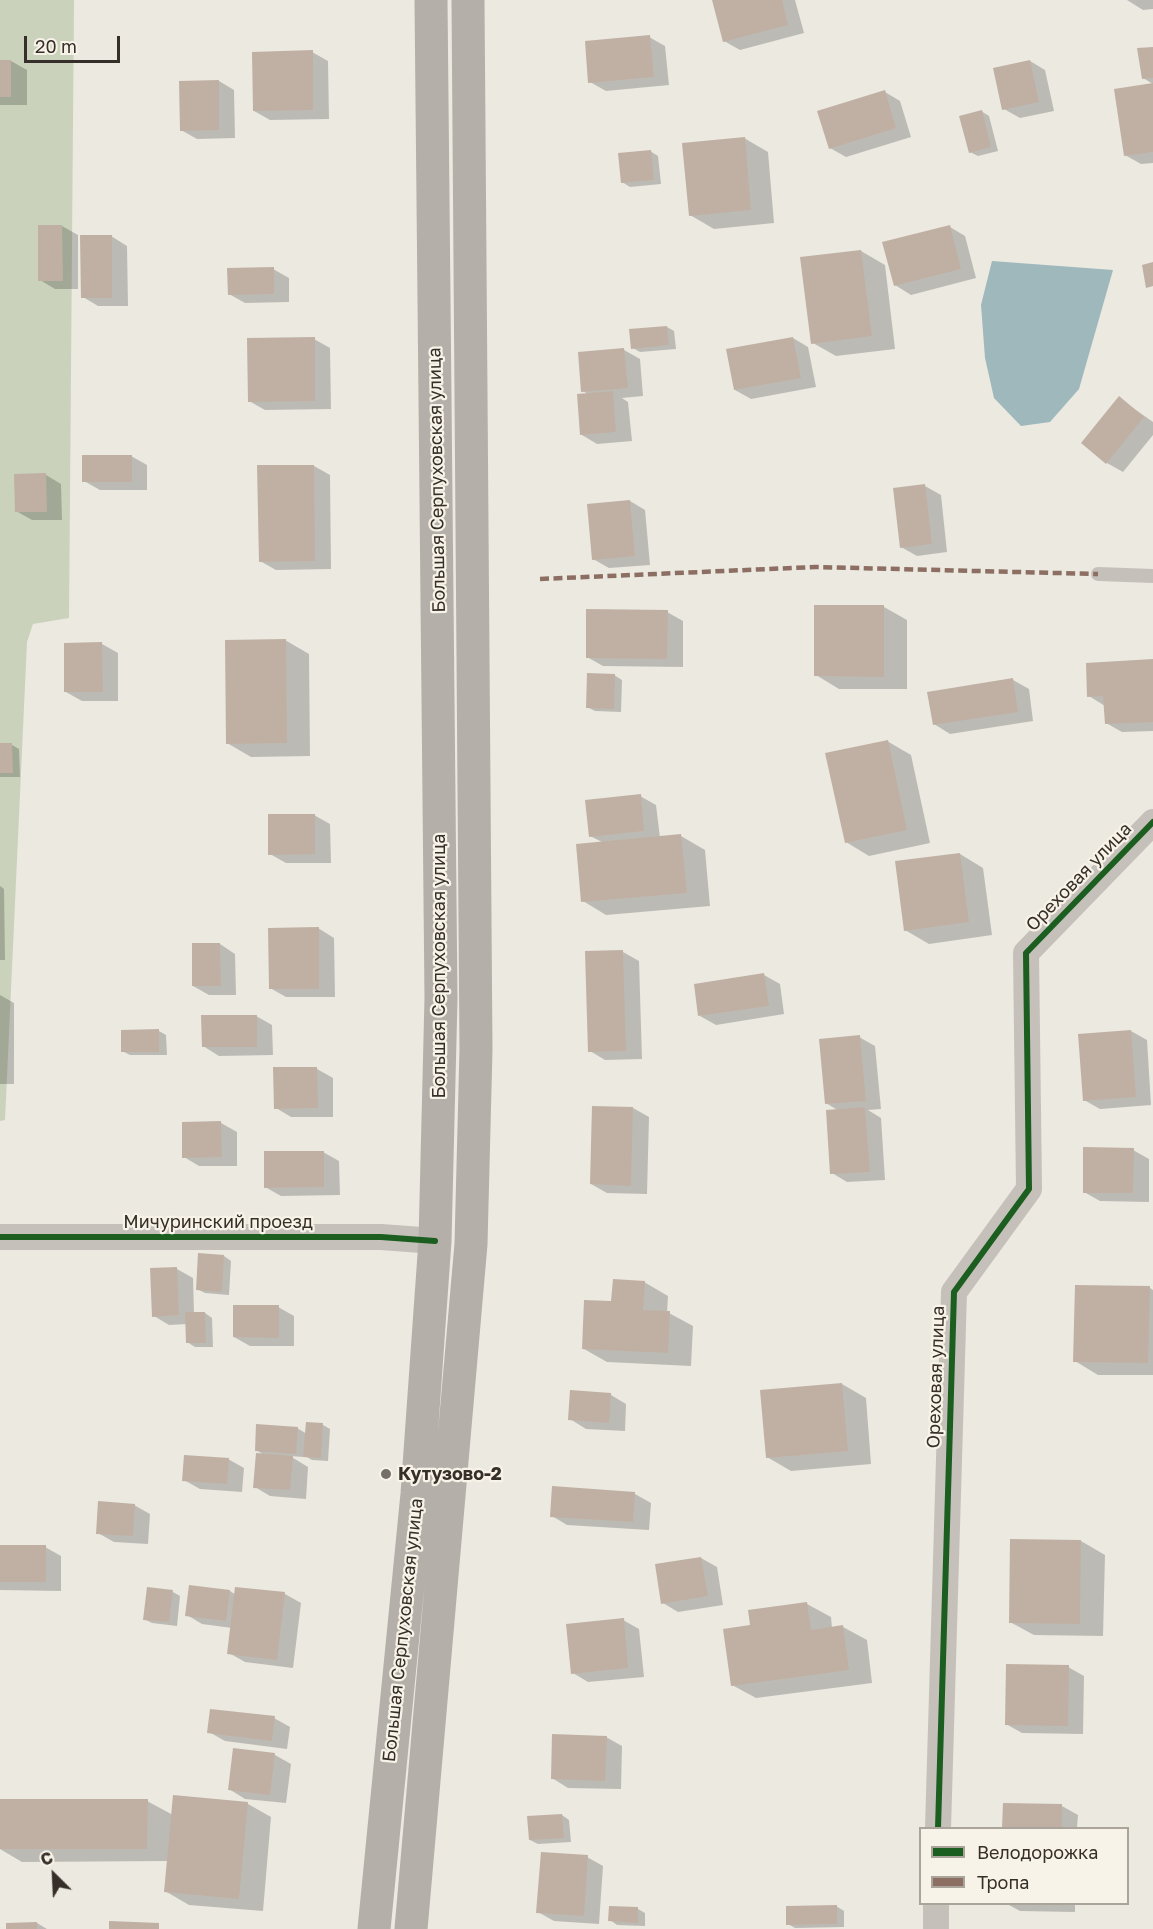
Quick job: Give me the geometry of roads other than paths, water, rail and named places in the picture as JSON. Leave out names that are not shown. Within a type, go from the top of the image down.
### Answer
[{"type":"main road","name":"Большая Серпуховская улица","points":[[374,1929],[417,1494],[435,1240],[441,986],[431,0]]},
{"type":"main road","name":"Большая Серпуховская улица","points":[[411,1929],[471,1244],[476,1049],[468,0]]},
{"type":"street","name":"Ореховая улица","points":[[938,1827],[954,1292],[1029,1189],[1026,953],[1153,822]]},
{"type":"street","name":"Мичуринский проезд","points":[[0,1237],[381,1237],[435,1240]]},
{"type":"street","points":[[936,1905],[936,1929]]},
{"type":"lane","points":[[1098,574],[1153,576]]},
{"type":"water","points":[[992,261],[1113,270],[1079,389],[1050,422],[1021,426],[994,398],[985,358],[981,305]]},
{"type":"place","name":"Кутузово-2","points":[[386,1474]]}]
